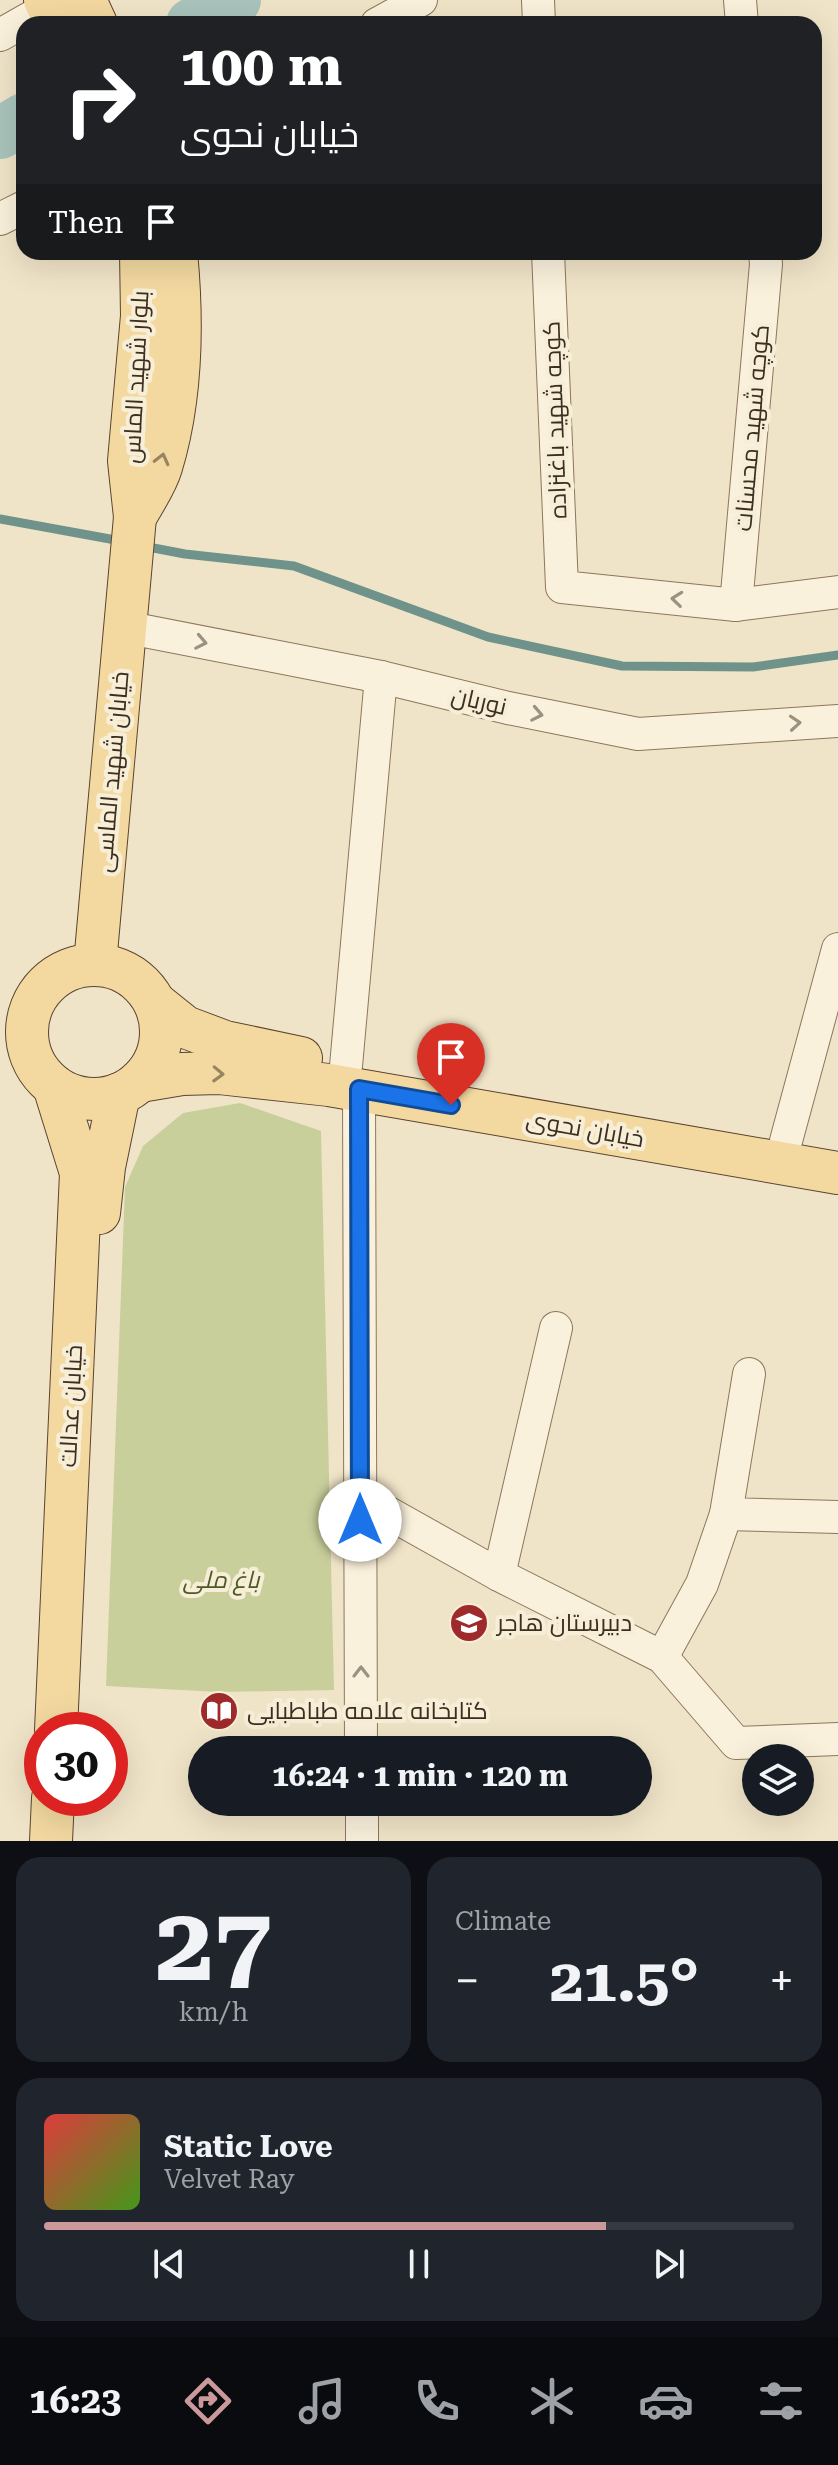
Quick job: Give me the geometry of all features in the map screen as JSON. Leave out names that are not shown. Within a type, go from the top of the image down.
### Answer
[{"type":"main road","points":[[59,6],[80,16]]},
{"type":"main road","name":"بلوار شهید الماس","points":[[135,517],[129,461],[142,316],[141,260]]},
{"type":"main road","name":"بلوار شهید الماس","points":[[135,517],[160,470],[176,394],[182,322],[177,260]]},
{"type":"main road","name":"خیابان شهید الماسی","points":[[95,964],[135,517]]},
{"type":"main road","points":[[95,964],[114,967],[131,975],[145,987],[155,1003],[161,1036],[151,1068],[130,1088],[103,1098],[85,1099],[54,1086],[40,1072],[31,1055],[27,1036],[14,1014],[52,978],[72,967],[95,964]]},
{"type":"main road","name":"خیابان نحوی","points":[[155,1003],[185,1027],[225,1042],[352,1078],[838,1173]]},
{"type":"main road","name":"خیابان نحوی","points":[[130,1088],[182,1074],[352,1078],[838,1151]]},
{"type":"main road","name":"خیابان عدالت","points":[[54,1086],[81,1173],[57,1712]]},
{"type":"main road","name":"خیابان عدالت","points":[[76,1712],[97,1240],[104,1167],[130,1088]]},
{"type":"main road","points":[[51,1841],[52,1816]]},
{"type":"main road","points":[[75,1816],[76,1841]]},
{"type":"street","points":[[392,16],[421,0]]},
{"type":"street","points":[[39,16],[59,6]]},
{"type":"street","name":"کوچه شهید باغنزاده","points":[[548,260],[562,587],[736,605]]},
{"type":"street","name":"کوچه شهید محسنات","points":[[736,605],[766,260]]},
{"type":"street","points":[[736,605],[838,592]]},
{"type":"street","name":"نوریان","points":[[124,627],[381,677],[508,708],[638,734],[838,721]]},
{"type":"street","points":[[361,1736],[352,1078],[381,677]]},
{"type":"street","points":[[786,1141],[838,949]]},
{"type":"street","points":[[499,1575],[556,1328]]},
{"type":"street","points":[[662,1657],[702,1584],[726,1514],[749,1374]]},
{"type":"street","points":[[360,1497],[499,1575],[662,1657],[736,1743],[838,1739]]},
{"type":"street","points":[[726,1514],[838,1517]]},
{"type":"street","points":[[362,1816],[362,1841]]},
{"type":"green space","name":"باغ ملی","points":[[240,1103],[321,1131],[334,1690],[219,1692],[106,1686],[125,1187],[143,1146],[183,1113]]},
{"type":"waterway","points":[[206,16],[235,0]]},
{"type":"waterway","points":[[0,133],[16,124]]},
{"type":"waterway","points":[[0,519],[121,541]]},
{"type":"waterway","points":[[143,546],[185,554],[294,566],[488,637],[622,666],[753,667],[838,655]]},
{"type":"place","name":"دبیرستان هاجر","points":[[469,1623]]},
{"type":"place","name":"کتابخانه علامه طباطبایی","points":[[219,1711]]},
{"type":"route","points":[[360,1520],[359,1089],[451,1105]]}]
